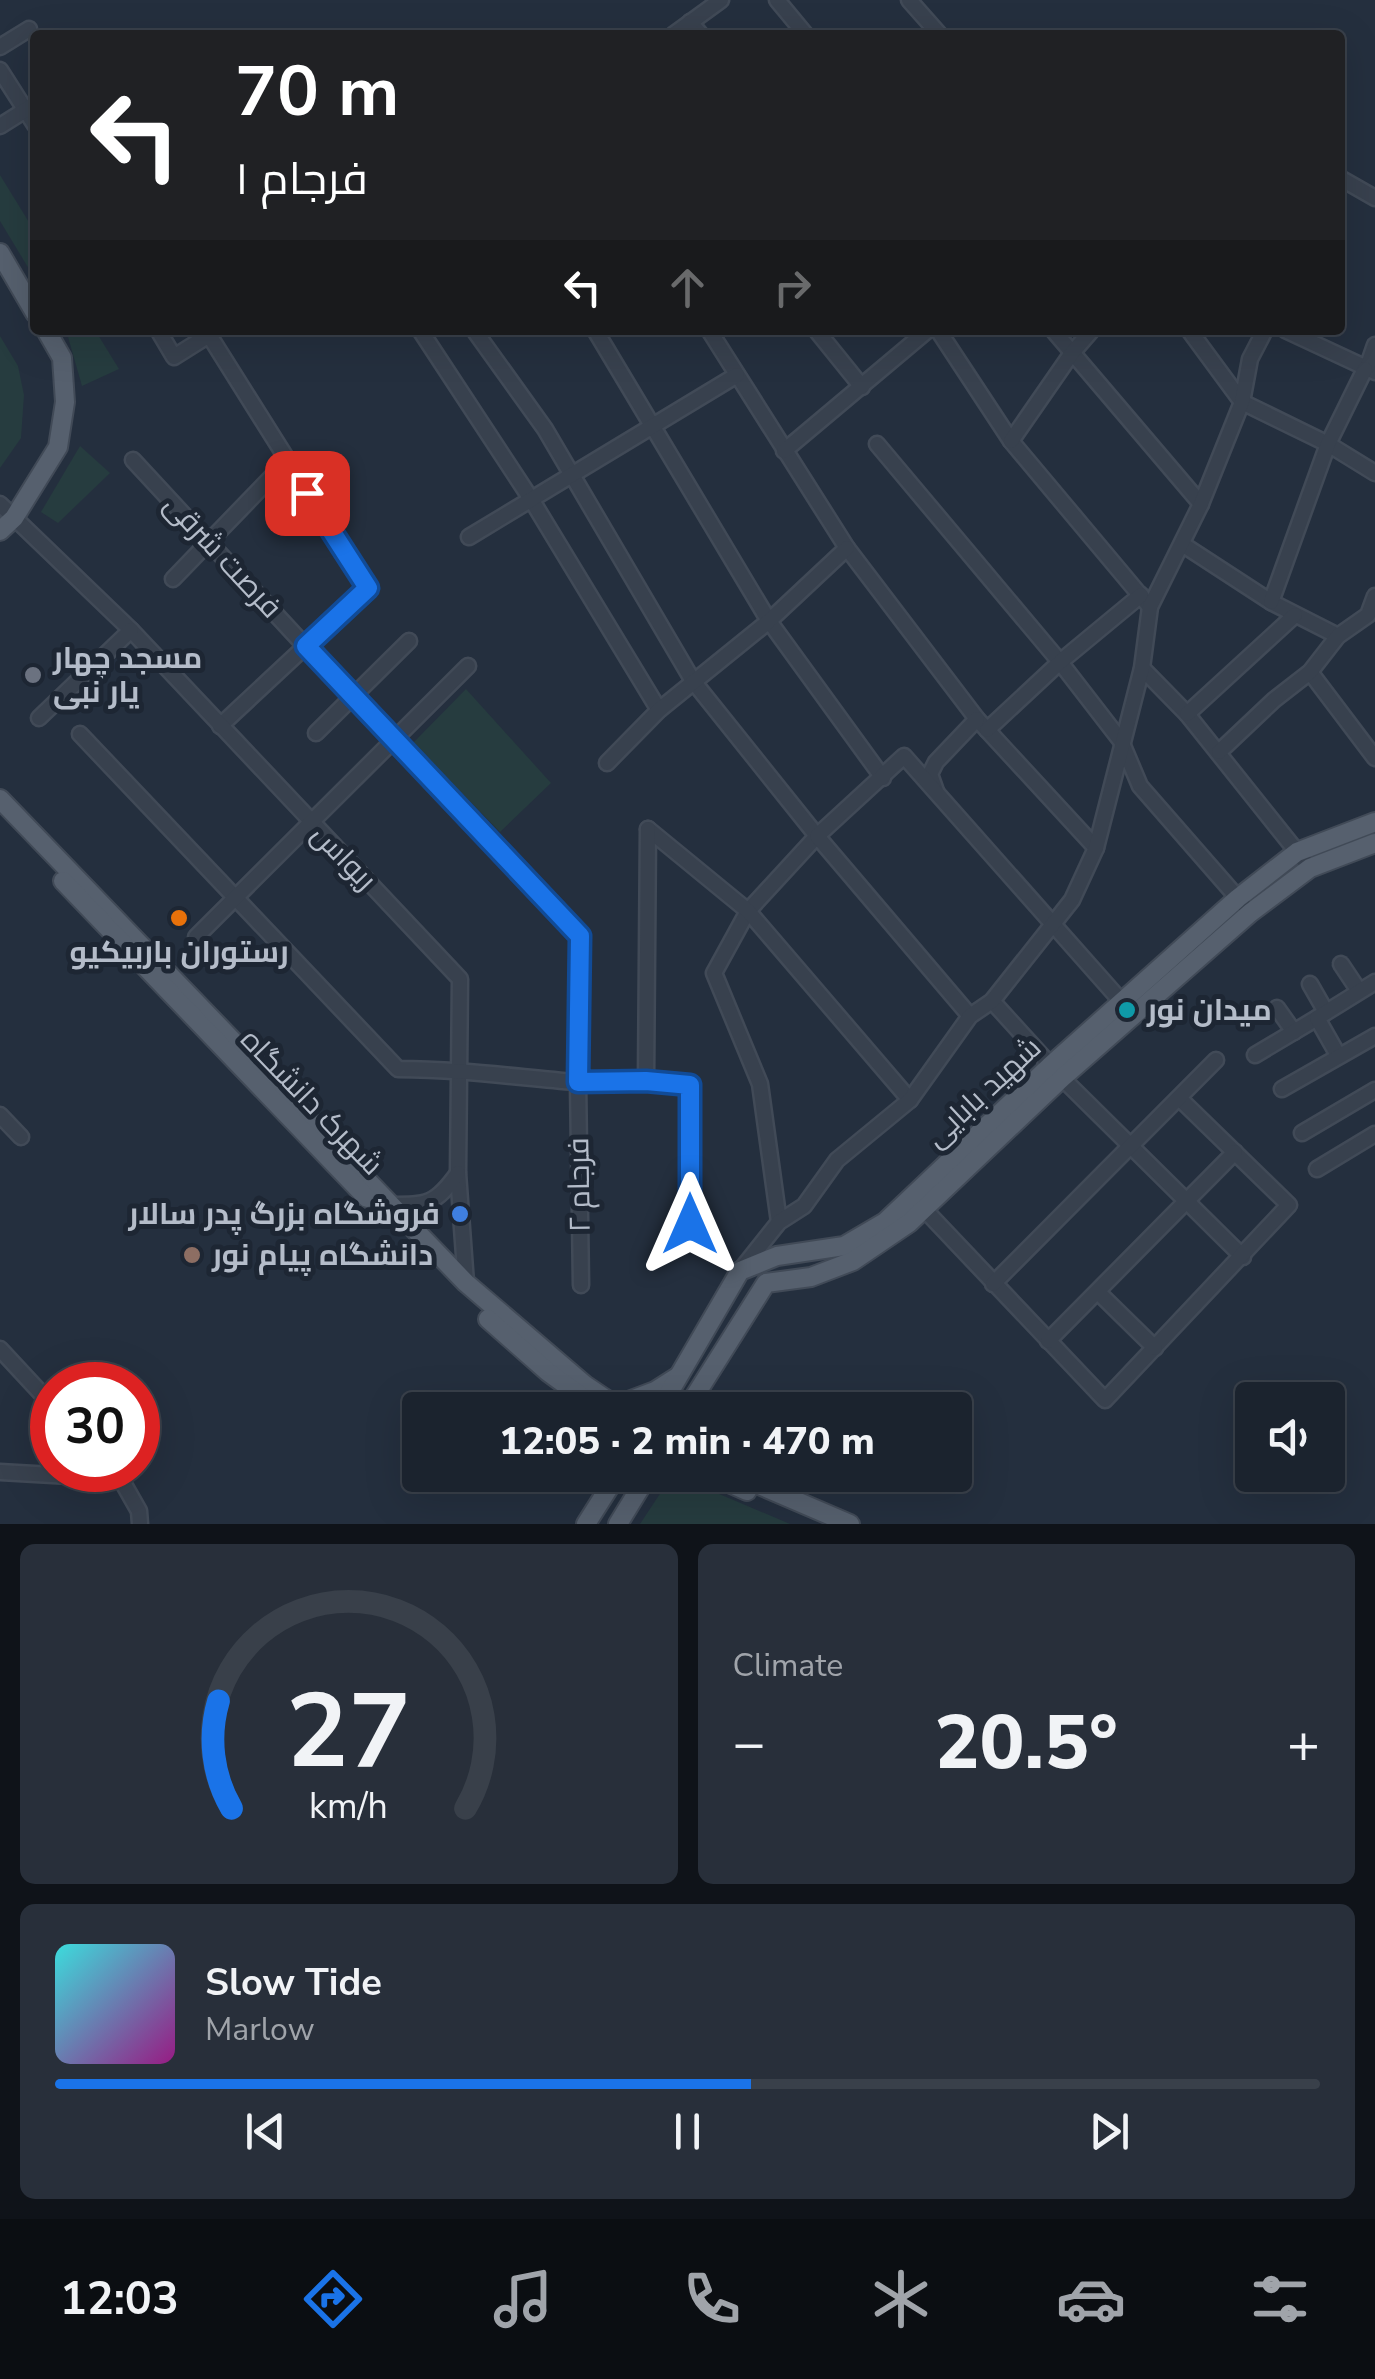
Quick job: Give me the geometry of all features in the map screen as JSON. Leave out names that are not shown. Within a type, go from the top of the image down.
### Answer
[{"type":"main road","points":[[0,253],[30,304]]},
{"type":"main road","points":[[7,525],[58,447],[65,402],[62,358],[49,335]]},
{"type":"main road","points":[[0,798],[466,1283],[591,1392]]},
{"type":"main road","name":"شهرک دانشگاه","points":[[0,816],[458,1290],[506,1336],[587,1392]]},
{"type":"main road","name":"شهید بابایی","points":[[740,1271],[777,1256],[844,1246],[885,1222],[1244,906],[1297,852],[1374,831]]},
{"type":"main road","name":"شهید بابایی","points":[[695,1392],[766,1283],[811,1276],[853,1262],[925,1210],[1121,1001],[1244,906],[1374,831]]},
{"type":"main road","points":[[669,1392],[740,1271]]},
{"type":"main road","points":[[650,1392],[677,1377]]},
{"type":"main road","points":[[698,1387],[698,1392]]},
{"type":"main road","points":[[586,1524],[605,1492]]},
{"type":"main road","points":[[618,1524],[637,1492]]},
{"type":"main road","points":[[631,1502],[642,1492]]},
{"type":"main road","points":[[750,1492],[822,1524]]},
{"type":"main road","points":[[776,1492],[850,1524]]},
{"type":"street","points":[[680,30],[721,0]]},
{"type":"street","points":[[776,0],[802,30]]},
{"type":"street","points":[[909,0],[936,30]]},
{"type":"street","points":[[690,22],[697,30]]},
{"type":"street","points":[[0,47],[29,29]]},
{"type":"street","points":[[0,70],[30,107],[0,126]]},
{"type":"street","points":[[1345,183],[1375,198]]},
{"type":"street","points":[[161,335],[174,356],[207,335]]},
{"type":"street","points":[[210,335],[368,588],[220,726]]},
{"type":"street","points":[[423,335],[531,499],[659,710]]},
{"type":"street","points":[[477,335],[573,474],[693,681],[817,836],[970,1016]]},
{"type":"street","points":[[598,335],[769,620],[883,778]]},
{"type":"street","points":[[712,335],[847,548],[982,724],[1096,848]]},
{"type":"street","points":[[820,335],[862,387]]},
{"type":"street","points":[[784,452],[922,335]]},
{"type":"street","points":[[740,1271],[779,1222],[804,1206],[837,1160],[910,1100],[970,1016],[992,1001],[1072,900],[1096,848],[1142,668],[1146,601],[1011,441],[941,335]]},
{"type":"street","points":[[1056,335],[1200,504]]},
{"type":"street","points":[[1011,441],[1088,335]]},
{"type":"street","points":[[1193,335],[1242,402],[1328,444],[1375,473]]},
{"type":"street","points":[[933,790],[930,774],[936,762],[1060,662],[1146,601],[1182,544],[1200,504],[1242,402],[1250,359],[1262,335]]},
{"type":"street","points":[[1296,335],[1369,370]]},
{"type":"street","points":[[1272,602],[1328,444],[1369,370],[1375,345]]},
{"type":"street","points":[[468,536],[737,374]]},
{"type":"street","points":[[877,444],[1060,662],[1121,741],[1140,786],[1244,906]]},
{"type":"street","name":"فرصت شرقی","points":[[133,460],[393,741]]},
{"type":"street","points":[[174,578],[287,461]]},
{"type":"street","name":"ریواس","points":[[0,504],[7,525],[131,630],[460,979],[458,1172],[466,1283]]},
{"type":"street","points":[[1182,544],[1272,602],[1338,636]]},
{"type":"street","points":[[607,763],[659,710],[769,620],[847,548]]},
{"type":"street","points":[[1219,752],[1310,672],[1338,636],[1371,613],[1375,596]]},
{"type":"street","points":[[1187,714],[1295,615]]},
{"type":"street","points":[[39,718],[131,630]]},
{"type":"street","points":[[316,732],[409,641]]},
{"type":"street","points":[[196,937],[468,666]]},
{"type":"street","points":[[1142,668],[1219,752],[1310,868]]},
{"type":"street","points":[[1310,672],[1375,758]]},
{"type":"street","points":[[80,734],[398,1069],[458,1069],[578,1082],[690,1085],[690,1224]]},
{"type":"street","name":"فرجام ۲","points":[[393,741],[580,936],[581,1284]]},
{"type":"street","points":[[779,1222],[760,1084],[714,972],[748,911],[817,836],[904,756],[1121,1001]]},
{"type":"street","points":[[646,1081],[648,829],[748,911],[910,1100]]},
{"type":"street","points":[[1340,964],[1359,991]]},
{"type":"street","points":[[1255,1055],[1375,982]]},
{"type":"street","points":[[1310,984],[1338,1055]]},
{"type":"street","points":[[992,1001],[1056,1072],[1244,1257]]},
{"type":"street","points":[[1276,1008],[1294,1032]]},
{"type":"street","points":[[1282,1088],[1375,1036]]},
{"type":"street","points":[[993,1284],[1216,1060]]},
{"type":"street","points":[[1302,1133],[1375,1090]]},
{"type":"street","points":[[925,1210],[1105,1400],[1289,1205],[1179,1098]]},
{"type":"street","points":[[0,1115],[21,1137]]},
{"type":"street","points":[[1317,1169],[1375,1134]]},
{"type":"street","points":[[1048,1341],[1235,1152]]},
{"type":"street","points":[[390,1205],[419,1205],[439,1199],[458,1172]]},
{"type":"street","points":[[1102,1298],[1156,1348]]},
{"type":"street","points":[[0,1349],[30,1381]]},
{"type":"street","points":[[0,1472],[30,1473]]},
{"type":"street","points":[[128,1492],[139,1511],[140,1524]]},
{"type":"path","points":[[690,1224],[740,1271]]},
{"type":"green space","points":[[0,175],[30,224],[30,271],[0,221]]},
{"type":"green space","points":[[67,335],[98,335],[119,369],[82,386]]},
{"type":"green space","points":[[0,336],[18,366],[24,395],[21,438],[0,468]]},
{"type":"green space","points":[[80,446],[110,473],[58,523],[41,512]]},
{"type":"green space","points":[[466,689],[551,783],[500,832],[413,743]]},
{"type":"green space","points":[[661,1492],[715,1492],[790,1524],[640,1524]]},
{"type":"place","name":"مسجد چهار یار نبی","points":[[33,675]]},
{"type":"place","name":"رستوران باربیکیو","points":[[179,918]]},
{"type":"place","name":"میدان نور","points":[[1127,1010]]},
{"type":"place","name":"فروشگاه بزرگ پدر سالار","points":[[460,1214]]},
{"type":"place","name":"دانشگاه پیام نور","points":[[192,1255]]},
{"type":"route","points":[[307,493],[368,588],[306,646],[580,936],[578,1082],[690,1085],[690,1224]]}]
